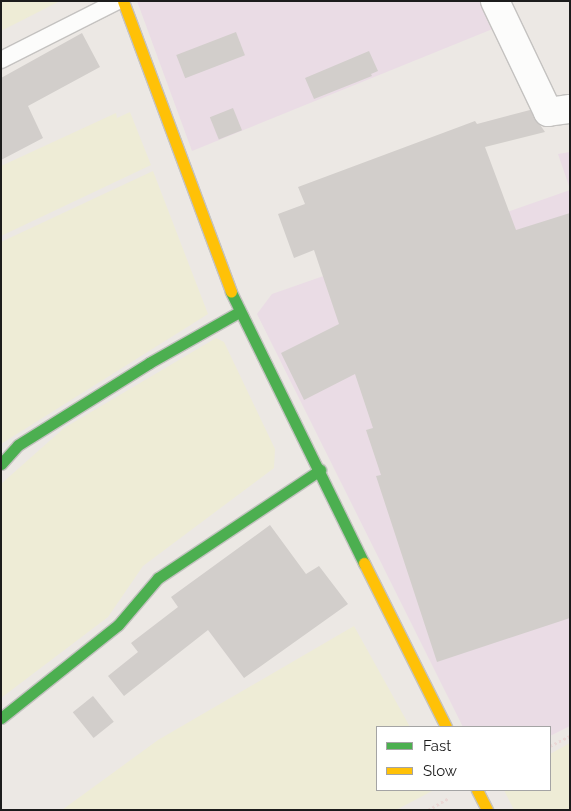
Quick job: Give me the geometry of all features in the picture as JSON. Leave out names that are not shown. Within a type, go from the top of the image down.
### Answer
[{"type":"street","points":[[123,1],[238,312],[320,470],[446,726]]},
{"type":"street","points":[[495,1],[548,112],[570,109]]},
{"type":"street","points":[[1,464],[18,445],[149,363],[238,312]]},
{"type":"street","points":[[1,718],[118,624],[158,578],[320,470]]},
{"type":"street","points":[[478,791],[487,810]]},
{"type":"lane","points":[[1,60],[118,1]]},
{"type":"path","points":[[551,746],[570,736]]},
{"type":"path","points":[[428,810],[458,794]]},
{"type":"shaded area","points":[[1,1],[60,1],[1,31]]},
{"type":"shaded area","points":[[137,1],[486,1],[500,26],[192,151]]},
{"type":"shaded area","points":[[130,112],[151,165],[1,236],[1,166],[116,113],[117,118]]},
{"type":"shaded area","points":[[570,152],[570,189],[558,154]]},
{"type":"shaded area","points":[[153,171],[208,314],[1,444],[1,242]]},
{"type":"shaded area","points":[[570,190],[570,726],[551,736],[551,726],[463,726],[257,314],[272,294]]},
{"type":"shaded area","points":[[216,338],[224,342],[275,449],[274,468],[143,566],[108,617],[1,698],[1,484],[64,428]]},
{"type":"shaded area","points":[[354,626],[409,726],[376,726],[376,791],[432,791],[396,810],[62,810],[158,740]]},
{"type":"shaded area","points":[[570,743],[570,810],[514,810],[504,791],[551,791],[551,753]]},
{"type":"building","points":[[236,32],[245,55],[185,78],[176,55]]},
{"type":"building","points":[[82,33],[100,67],[28,106],[43,138],[1,160],[1,78]]},
{"type":"building","points":[[369,51],[378,71],[371,74],[372,76],[314,99],[305,78]]},
{"type":"building","points":[[233,108],[242,130],[219,140],[210,117]]},
{"type":"building","points":[[530,110],[545,132],[485,147],[516,230],[570,213],[570,618],[437,662],[376,476],[381,475],[366,430],[373,428],[355,374],[304,400],[281,353],[339,324],[314,250],[294,258],[278,214],[305,204],[298,187],[475,121],[477,124]]},
{"type":"building","points":[[270,525],[306,574],[319,566],[348,604],[244,678],[208,630],[124,696],[108,676],[138,652],[131,643],[178,607],[171,597]]},
{"type":"building","points":[[93,696],[114,722],[94,738],[73,712]]},
{"type":"traffic: fast","points":[[231,292],[364,563]]},
{"type":"traffic: fast","points":[[1,464],[18,445],[149,363],[239,312]]},
{"type":"traffic: fast","points":[[1,718],[118,625],[158,578],[320,470]]},
{"type":"traffic: slow","points":[[123,1],[231,292]]},
{"type":"traffic: slow","points":[[364,563],[446,726]]},
{"type":"traffic: slow","points":[[478,791],[487,810]]}]
